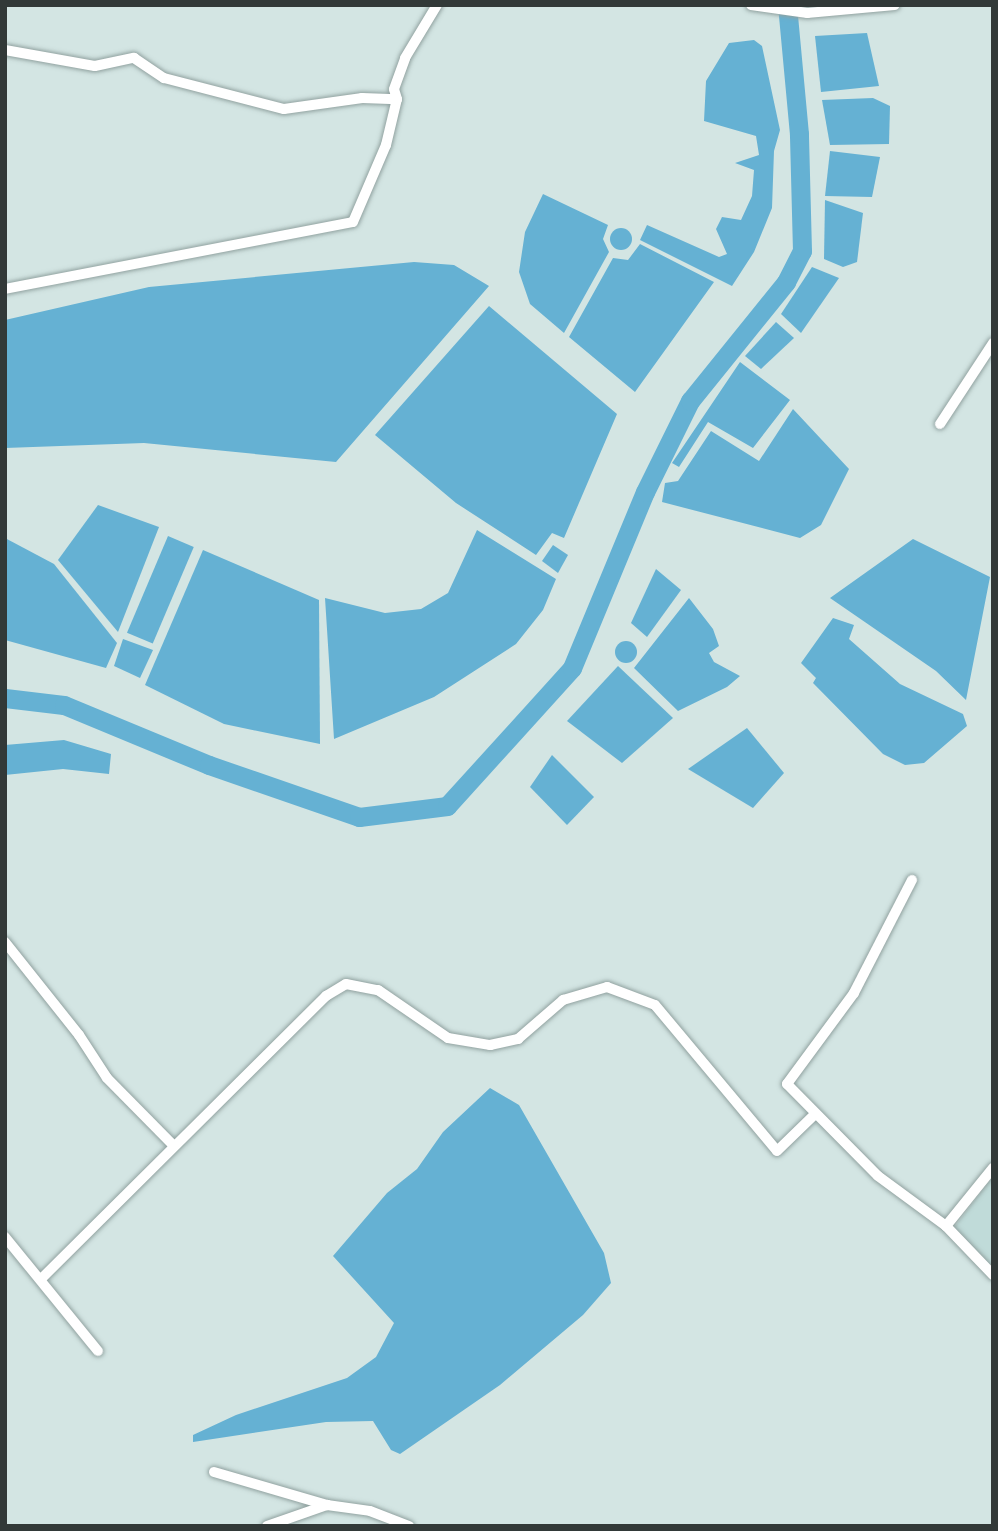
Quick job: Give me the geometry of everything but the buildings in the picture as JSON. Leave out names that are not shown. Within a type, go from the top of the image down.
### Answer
[{"type":"street","points":[[5,289],[353,222],[386,145],[397,99],[394,89],[405,58],[437,5]]},
{"type":"street","points":[[753,6],[807,13],[895,5]]},
{"type":"street","points":[[5,50],[95,66],[134,58],[164,78],[284,109],[362,97],[397,99]]},
{"type":"street","points":[[940,424],[993,344]]},
{"type":"street","points":[[912,880],[854,993],[787,1084],[878,1176],[946,1226],[993,1275]]},
{"type":"street","points":[[5,942],[79,1035],[107,1078],[174,1146]]},
{"type":"street","points":[[41,1279],[326,996],[346,985],[378,990],[448,1038],[490,1045],[518,1039],[563,1000],[607,987],[655,1005],[778,1151],[815,1114]]},
{"type":"street","points":[[946,1226],[993,1168]]},
{"type":"street","points":[[5,1237],[98,1351]]},
{"type":"street","points":[[214,1472],[327,1505],[370,1511],[409,1526]]},
{"type":"street","points":[[267,1526],[327,1505]]},
{"type":"shaded area","points":[[993,1176],[993,1268],[954,1228]]},
{"type":"water","points":[[867,33],[879,86],[821,92],[815,36]]},
{"type":"water","points":[[754,40],[762,46],[780,130],[774,151],[772,208],[754,252],[732,286],[640,240],[647,225],[719,257],[727,254],[716,229],[722,217],[741,220],[752,196],[754,170],[735,163],[759,155],[756,136],[704,121],[706,81],[729,43]]},
{"type":"water","points":[[873,98],[890,106],[889,144],[830,145],[822,100]]},
{"type":"water","points":[[830,151],[880,157],[872,197],[825,196]]},
{"type":"water","points":[[543,194],[608,225],[603,239],[609,252],[564,333],[530,304],[519,272],[525,232]]},
{"type":"water","points":[[825,200],[863,213],[857,262],[843,267],[824,259]]},
{"type":"water","points":[[621,228],[631,235],[632,239],[625,249],[621,250],[611,243],[610,239],[617,229]]},
{"type":"water","points":[[640,244],[714,282],[635,392],[569,337],[613,258],[628,260]]},
{"type":"water","points":[[414,262],[454,265],[489,286],[336,462],[144,443],[5,448],[5,320],[149,287]]},
{"type":"water","points":[[812,267],[839,278],[801,333],[781,314]]},
{"type":"water","points":[[489,306],[617,414],[564,538],[552,533],[536,555],[456,503],[375,435]]},
{"type":"water","points":[[776,322],[794,338],[761,369],[745,356]]},
{"type":"water","points":[[740,362],[790,400],[753,448],[708,422],[679,467],[672,463]]},
{"type":"water","points":[[793,409],[849,469],[821,525],[800,538],[662,502],[665,483],[678,481],[711,431],[759,461]]},
{"type":"water","points":[[98,505],[159,527],[118,632],[58,560]]},
{"type":"water","points":[[477,530],[556,579],[543,610],[516,644],[434,697],[334,739],[325,598],[385,613],[421,609],[448,593]]},
{"type":"water","points":[[168,536],[194,547],[153,644],[127,633]]},
{"type":"water","points":[[5,538],[54,564],[117,643],[106,668],[5,640]]},
{"type":"water","points":[[913,539],[990,577],[966,700],[936,671],[830,598]]},
{"type":"water","points":[[553,545],[568,555],[558,573],[542,561]]},
{"type":"water","points":[[203,550],[319,600],[320,744],[224,724],[145,685]]},
{"type":"water","points":[[656,569],[681,590],[647,637],[631,623]]},
{"type":"water","points":[[689,598],[713,629],[719,646],[709,653],[714,662],[740,676],[727,687],[678,711],[634,668]]},
{"type":"water","points":[[833,618],[854,625],[849,639],[900,684],[963,714],[967,726],[924,763],[905,765],[883,754],[813,683],[816,678],[801,663]]},
{"type":"water","points":[[123,639],[153,650],[140,678],[114,666]]},
{"type":"water","points":[[626,641],[634,644],[637,652],[634,660],[626,663],[618,660],[615,652],[618,644]]},
{"type":"water","points":[[618,666],[673,718],[622,763],[567,721]]},
{"type":"water","points":[[747,728],[784,773],[753,808],[688,769]]},
{"type":"water","points":[[64,740],[111,754],[109,774],[63,769],[5,775],[5,745]]},
{"type":"water","points":[[552,755],[594,797],[567,825],[530,787]]},
{"type":"water","points":[[490,1088],[519,1105],[604,1253],[611,1283],[583,1315],[500,1385],[400,1454],[391,1450],[373,1421],[326,1422],[193,1442],[193,1435],[236,1415],[347,1378],[376,1357],[394,1323],[333,1256],[387,1193],[417,1169],[443,1132]]},
{"type":"waterway","points":[[5,698],[64,705],[209,765],[359,817],[447,806],[572,668],[645,492],[690,401],[786,282],[802,251],[799,134],[787,5]]}]
